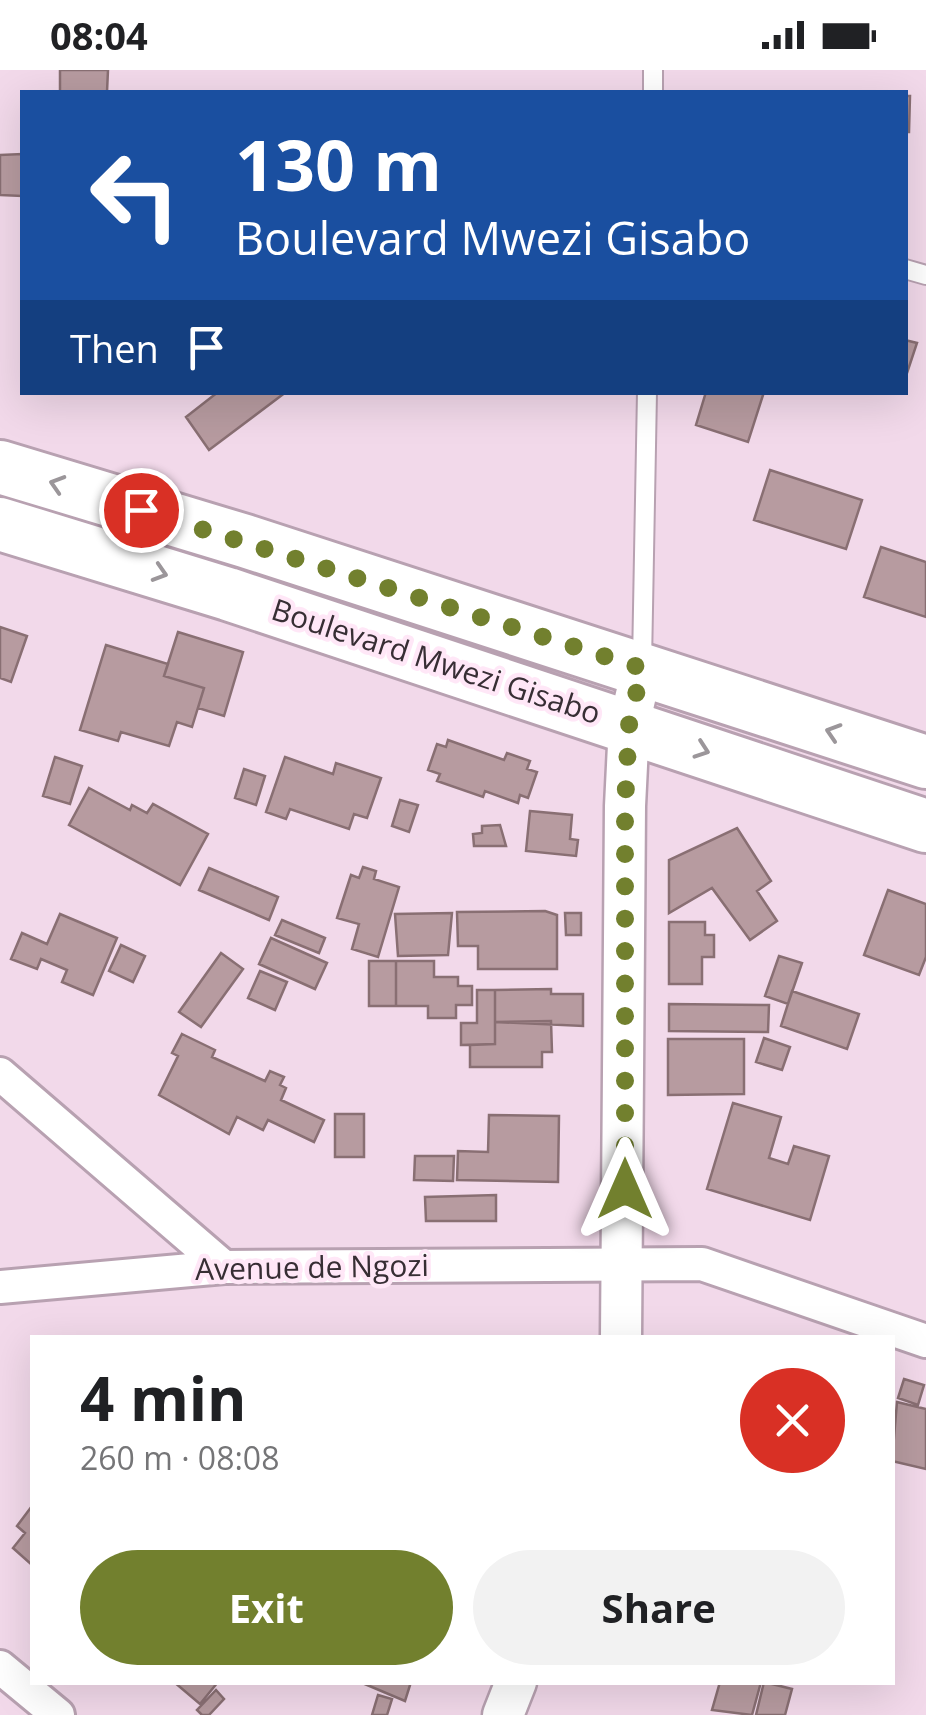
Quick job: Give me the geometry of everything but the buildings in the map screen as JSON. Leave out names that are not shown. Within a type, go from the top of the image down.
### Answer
[{"type":"main road","name":"Boulevard Mwezi Gisabo","points":[[0,469],[245,541],[926,762]]},
{"type":"main road","name":"Boulevard Mwezi Gisabo","points":[[0,524],[228,594],[926,826]]},
{"type":"main road","points":[[228,594],[245,541]]},
{"type":"street","points":[[621,1335],[629,725],[642,668]]},
{"type":"street","points":[[0,1074],[224,1267]]},
{"type":"street","name":"Avenue de Ngozi","points":[[0,1286],[224,1267],[702,1264],[926,1341]]},
{"type":"street","points":[[0,1667],[58,1715]]},
{"type":"street","points":[[504,1715],[515,1685]]},
{"type":"lane","points":[[642,668],[647,395]]},
{"type":"route","points":[[141,510],[642,668],[629,725],[625,806],[625,1189]]}]
